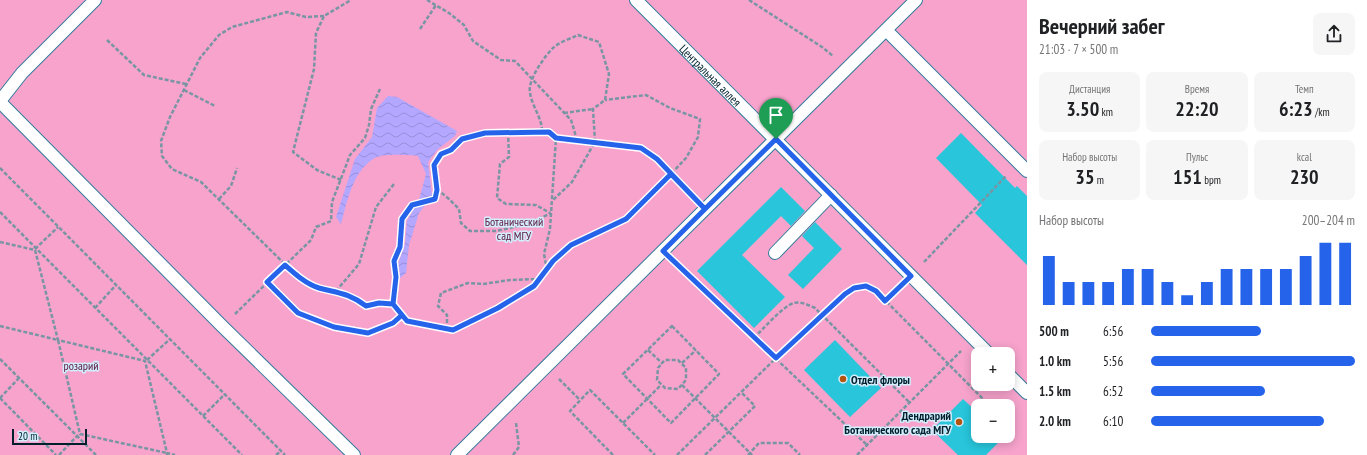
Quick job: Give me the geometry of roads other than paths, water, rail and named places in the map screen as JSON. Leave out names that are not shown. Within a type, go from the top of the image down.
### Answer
[{"type":"lane","points":[[95,0],[22,73],[0,101],[222,326],[354,455]]},
{"type":"lane","name":"Центральная аллея","points":[[636,0],[982,347]]},
{"type":"lane","points":[[456,455],[916,0]]},
{"type":"lane","points":[[886,30],[1027,171]]},
{"type":"lane","points":[[775,253],[831,195]]},
{"type":"lane","points":[[1015,381],[1027,393]]},
{"type":"water","points":[[388,96],[397,97],[457,131],[455,136],[438,149],[428,162],[432,196],[419,213],[409,245],[406,273],[400,278],[398,264],[405,244],[407,221],[419,200],[426,174],[418,156],[388,155],[373,159],[360,172],[351,188],[341,224],[336,217],[355,159],[372,137],[377,108]]},
{"type":"place","name":"Отдел флоры","points":[[843,379]]},
{"type":"place","name":"Дендрарий Ботанического сада МГУ","points":[[959,422]]},
{"type":"park label","name":"Ботанический сад МГУ","points":[[514,228]]},
{"type":"park label","name":"розарий","points":[[81,365]]}]
